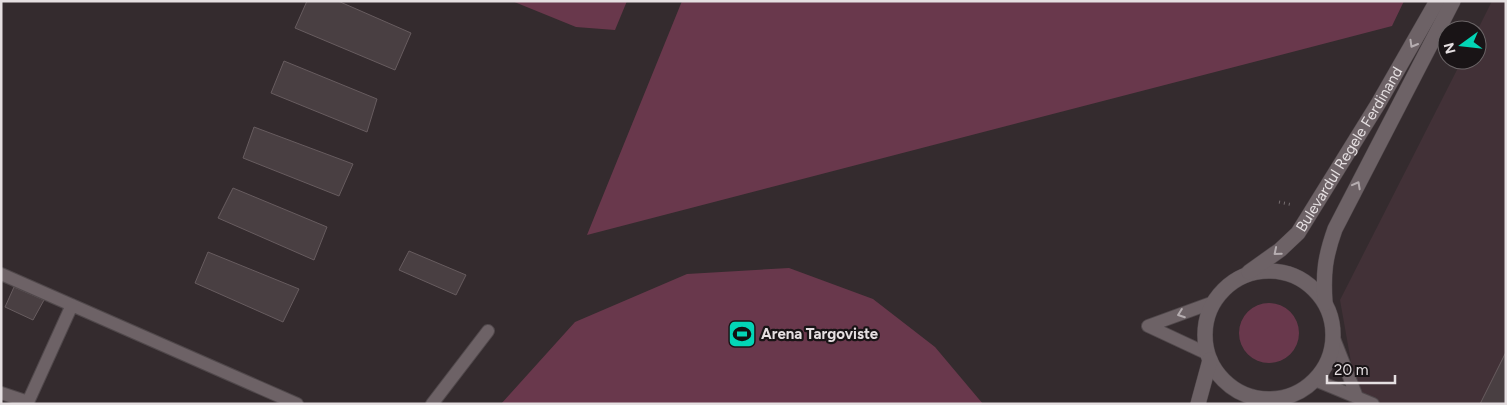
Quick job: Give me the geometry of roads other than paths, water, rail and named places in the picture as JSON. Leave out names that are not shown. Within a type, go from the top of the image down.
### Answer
[{"type":"main road","name":"Bulevardul Regele Ferdinand","points":[[1437,1],[1378,104],[1298,233],[1275,254],[1226,288],[1214,302],[1207,320],[1205,340],[1209,357],[1228,385],[1260,402],[1283,398],[1300,391],[1315,380],[1325,367],[1331,352],[1333,336],[1331,319],[1325,303],[1323,275],[1325,256],[1335,229],[1453,1]]},
{"type":"main road","name":"Bulevardul Regele Ferdinand","points":[[1241,277],[1258,272],[1280,271],[1297,277],[1309,285],[1325,303]]},
{"type":"main road","points":[[1198,404],[1209,357]]},
{"type":"lane","points":[[1,274],[297,404]]},
{"type":"lane","points":[[1209,357],[1148,326],[1214,302]]},
{"type":"lane","points":[[1,393],[28,403],[72,305]]},
{"type":"lane","points":[[432,404],[488,331]]},
{"type":"lane","points":[[1333,336],[1357,397]]},
{"type":"lane","points":[[1315,380],[1373,404]]},
{"type":"place","name":"Arena Targoviste","points":[[742,334]]}]
